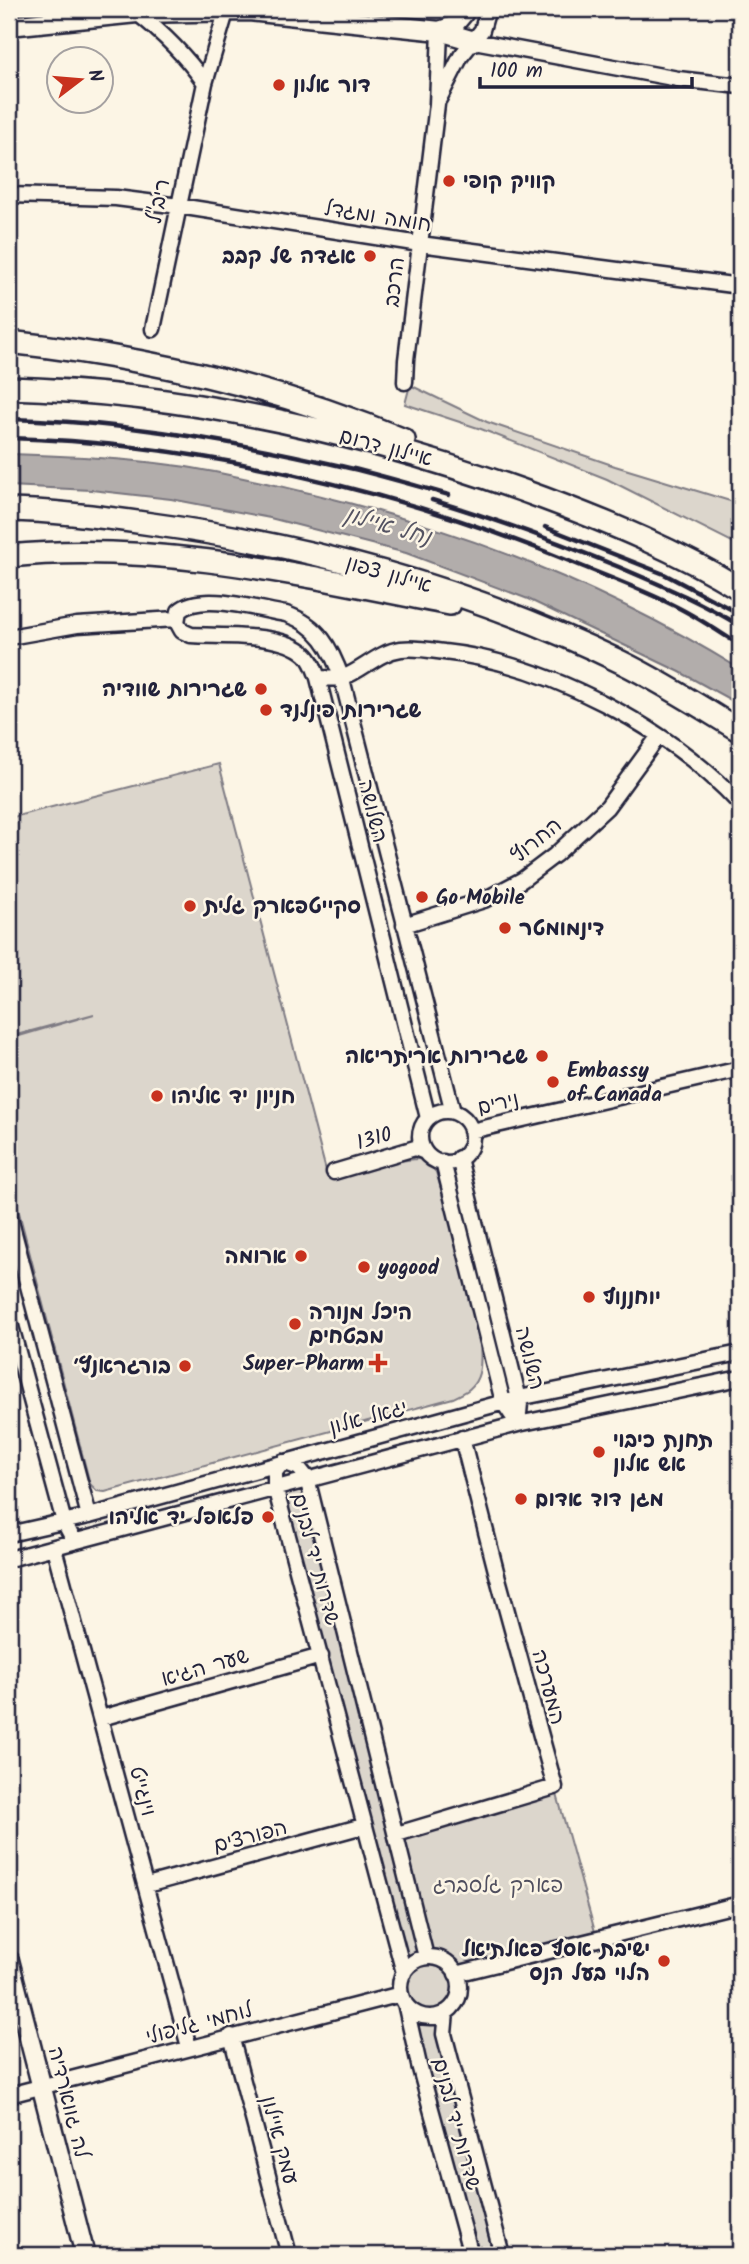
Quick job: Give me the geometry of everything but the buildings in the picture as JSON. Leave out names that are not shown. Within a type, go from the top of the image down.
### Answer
[{"type":"highway","points":[[9,342],[96,354],[176,370],[308,403],[363,422],[542,497]]},
{"type":"highway","name":"איילון דרום","points":[[9,388],[148,400],[288,423],[437,460],[542,497],[650,542],[740,589]]},
{"type":"highway","name":"איילון צפון","points":[[9,510],[133,521],[263,542],[411,579],[582,644],[643,673],[740,731]]},
{"type":"highway","points":[[9,556],[63,553],[193,559],[293,573],[514,616]]},
{"type":"main road","points":[[9,26],[55,15],[226,10],[440,31],[474,41]]},
{"type":"main road","points":[[440,31],[453,26],[463,11]]},
{"type":"main road","name":"לה גווארדיה","points":[[9,1960],[85,2255]]},
{"type":"street","name":"הרכב","points":[[437,104],[461,55],[482,30],[488,9]]},
{"type":"street","name":"ריב\"ל","points":[[153,329],[205,83],[226,10]]},
{"type":"street","points":[[463,11],[474,41],[678,79],[740,86]]},
{"type":"street","points":[[137,13],[187,57],[205,83]]},
{"type":"street","name":"הרכב","points":[[405,382],[437,104],[440,31]]},
{"type":"street","name":"חומה ומגדל","points":[[9,195],[116,198],[420,244],[740,286]]},
{"type":"street","name":"השלושה","points":[[176,619],[182,607],[203,602],[218,602],[296,618],[322,636],[335,659],[453,1112]]},
{"type":"street","points":[[9,637],[77,625],[176,619],[182,631],[191,635],[263,639],[293,646],[312,662],[318,678],[342,679],[373,659],[401,649],[457,653],[513,665],[613,707],[717,779],[740,804]]},
{"type":"street","name":"השלושה","points":[[318,678],[425,1123]]},
{"type":"street","name":"החרוץ","points":[[404,925],[484,900],[522,880],[555,855],[607,807],[658,737]]},
{"type":"street","name":"נירים","points":[[471,1131],[740,1069]]},
{"type":"street","points":[[365,1162],[395,1148],[425,1123],[444,1111],[453,1112],[467,1122],[471,1131],[470,1146],[459,1158],[436,1161],[421,1145],[425,1123]]},
{"type":"street","name":"1310","points":[[334,1172],[415,1148],[425,1152]]},
{"type":"street","name":"השלושה","points":[[459,1158],[519,1398],[521,1412],[518,1424]]},
{"type":"street","name":"השלושה","points":[[443,1162],[503,1402],[518,1424]]},
{"type":"street","points":[[9,1214],[89,1516]]},
{"type":"street","points":[[9,1319],[64,1522],[77,1541]]},
{"type":"street","name":"יגאל אלון","points":[[9,1534],[89,1516],[519,1398],[740,1353]]},
{"type":"street","points":[[479,1409],[494,1391],[497,1371]]},
{"type":"street","name":"יגאל אלון","points":[[9,1559],[518,1424],[740,1378]]},
{"type":"street","name":"המערכה","points":[[397,1835],[555,1787],[462,1438]]},
{"type":"street","name":"שדרות יד לבנים","points":[[404,1973],[275,1487],[275,1472],[283,1462],[299,1468],[307,1478],[426,1957]]},
{"type":"street","name":"וינגייט","points":[[54,1548],[189,2046]]},
{"type":"street","name":"שער הגיא","points":[[101,1718],[321,1656]]},
{"type":"street","name":"הפורצים","points":[[147,1885],[363,1826]]},
{"type":"street","points":[[456,1974],[740,1904]]},
{"type":"street","points":[[426,1957],[445,1961],[456,1974],[459,1988],[454,2004],[446,2012],[434,2016],[423,2016],[414,2011],[403,1998],[400,1983],[411,1964],[426,1957]]},
{"type":"street","name":"שדרות יד לבנים","points":[[403,1998],[471,2255]]},
{"type":"street","name":"לוחמי גליפולי","points":[[9,2095],[189,2046],[403,1998]]},
{"type":"street","name":"שדרות יד לבנים","points":[[446,2012],[444,2034],[502,2255]]},
{"type":"street","name":"עמק איילון","points":[[231,2036],[289,2255]]},
{"type":"green space","points":[[410,385],[487,422],[615,466],[740,504],[740,546],[607,479],[481,429],[405,404]]},
{"type":"green space","name":"היכל מנורה מבטחים","points":[[219,764],[328,1178],[418,1159],[425,1160],[436,1172],[473,1303],[481,1355],[479,1373],[469,1389],[453,1398],[105,1492],[97,1491],[90,1484],[9,1174],[9,1039],[94,1014],[9,1037],[9,818]]},
{"type":"green space","points":[[305,1487],[422,1954],[404,1960],[281,1494]]},
{"type":"green space","name":"פארק גלסברג","points":[[555,1787],[597,1939],[457,1973],[445,1959],[429,1957],[402,1833]]},
{"type":"green space","points":[[429,1961],[447,1968],[454,1986],[447,2004],[429,2011],[411,2004],[404,1986],[411,1968]]},
{"type":"green space","points":[[410,2016],[442,2020],[498,2255],[473,2255]]},
{"type":"water","name":"נחל איילון","points":[[9,454],[115,459],[207,470],[347,503],[464,538],[578,583],[687,638],[740,669],[740,705],[680,672],[528,599],[406,553],[270,518],[171,499],[91,490],[9,486]]},
{"type":"railway","points":[[9,419],[134,428],[218,441],[354,469],[449,495]]},
{"type":"railway","points":[[9,438],[151,449],[223,460],[365,492],[503,536],[650,594],[685,611],[740,645]]},
{"type":"railway","points":[[432,500],[527,531],[619,567],[666,587],[740,626]]},
{"type":"railway","points":[[545,527],[664,574],[740,614]]},
{"type":"place","name":"דור אלון","points":[[279,85]]},
{"type":"place","name":"קוויק קופי","points":[[449,181]]},
{"type":"place","name":"אגדה של קבב","points":[[370,256]]},
{"type":"place","name":"שגרירות שוודיה","points":[[261,689]]},
{"type":"place","name":"שגרירות פינלנד","points":[[266,710]]},
{"type":"place","name":"Go Mobile","points":[[422,897]]},
{"type":"place","name":"סקייטפארק גלית","points":[[190,906]]},
{"type":"place","name":"דינמומטר","points":[[505,928]]},
{"type":"place","name":"שגרירות אריתריאה","points":[[542,1056]]},
{"type":"place","name":"Embassy of Canada","points":[[553,1082]]},
{"type":"place","name":"חניון יד אליהו","points":[[157,1096]]},
{"type":"place","name":"ארומה","points":[[301,1256]]},
{"type":"place","name":"yogood","points":[[364,1267]]},
{"type":"place","name":"יוחננוף","points":[[589,1297]]},
{"type":"place","name":"היכל מנורה מבטחים","points":[[295,1324]]},
{"type":"place","name":"Super-Pharm","points":[[378,1363]]},
{"type":"place","name":"בורגראנץ׳","points":[[185,1366]]},
{"type":"place","name":"תחנת כיבוי אש אלון","points":[[599,1452]]},
{"type":"place","name":"מגן דוד אדום","points":[[521,1499]]},
{"type":"place","name":"פלאפל יד אליהו","points":[[268,1517]]},
{"type":"place","name":"ישיבת אסף פאלתיאל הלוי בעל הנס","points":[[664,1961]]}]
